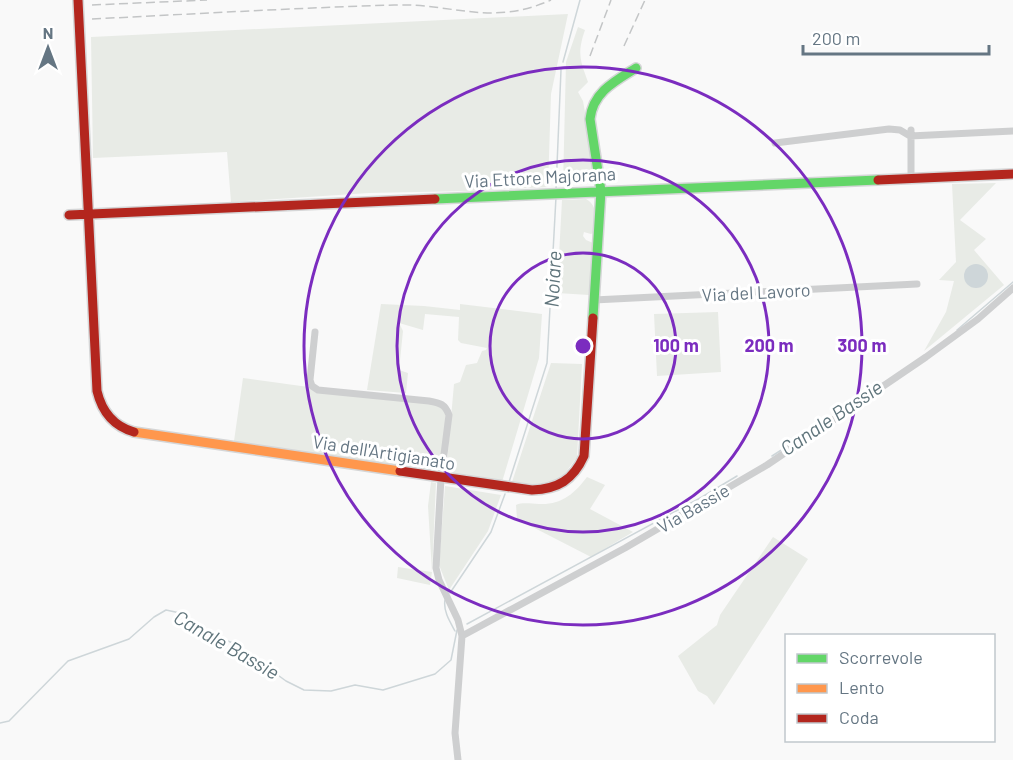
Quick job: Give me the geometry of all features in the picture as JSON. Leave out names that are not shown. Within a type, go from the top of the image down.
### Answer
[{"type":"street","name":"Via dell'Artigianato","points":[[78,0],[97,391],[102,409],[112,422],[132,432],[521,489],[544,490],[561,485],[578,469],[585,448],[601,191],[590,107],[593,100],[614,82],[636,68]]},
{"type":"street","points":[[775,144],[889,129],[910,133],[1013,131]]},
{"type":"street","points":[[910,133],[911,178]]},
{"type":"street","name":"Via Ettore Majorana","points":[[69,215],[1013,174]]},
{"type":"street","name":"Via del Lavoro","points":[[594,300],[917,284]]},
{"type":"street","name":"Via Bassie","points":[[462,636],[625,548],[767,465],[926,357],[978,319],[1013,288]]},
{"type":"street","points":[[315,332],[310,380],[312,386],[318,390],[441,403],[446,407],[449,415],[441,478],[436,568],[439,580],[458,620],[462,636],[455,733],[458,760]]},
{"type":"shaded area","points":[[568,14],[551,94],[548,187],[369,193],[231,202],[227,152],[93,158],[91,37]]},
{"type":"shaded area","points":[[578,27],[585,30],[580,56],[588,82],[578,92],[583,101],[595,168],[592,178],[584,183],[563,185],[566,62]]},
{"type":"shaded area","points":[[996,183],[960,220],[986,239],[974,250],[1004,285],[924,351],[946,312],[954,281],[939,280],[956,262],[952,184]]},
{"type":"shaded area","points":[[586,199],[593,205],[596,218],[595,232],[591,234],[584,232],[583,236],[593,243],[589,295],[557,293],[562,200]]},
{"type":"shaded area","points":[[976,264],[985,267],[988,276],[985,285],[976,288],[967,285],[964,276],[967,267]]},
{"type":"shaded area","points":[[381,304],[460,310],[460,304],[542,314],[539,358],[502,482],[446,474],[454,384],[460,382],[466,365],[477,363],[482,351],[487,348],[461,343],[458,340],[459,317],[425,314],[423,330],[399,323],[403,331],[399,370],[408,373],[406,393],[367,390]]},
{"type":"shaded area","points":[[718,312],[721,372],[657,376],[654,314]]},
{"type":"shaded area","points":[[551,363],[582,364],[577,457],[563,476],[552,482],[533,484],[512,482]]},
{"type":"shaded area","points":[[243,378],[439,405],[446,414],[441,472],[234,441]]},
{"type":"shaded area","points":[[587,477],[605,485],[590,509],[633,532],[591,557],[517,519],[516,505],[547,504],[561,500],[573,493]]},
{"type":"shaded area","points":[[431,482],[436,483],[432,572],[428,506]]},
{"type":"shaded area","points":[[445,486],[501,495],[488,531],[449,590],[439,565]]},
{"type":"shaded area","points":[[773,537],[808,559],[714,705],[707,696],[698,691],[678,656],[717,625],[720,615]]},
{"type":"shaded area","points":[[398,567],[432,572],[430,585],[397,578]]},
{"type":"waterway","name":"Noiare","points":[[563,62],[580,0]]},
{"type":"waterway","name":"Noiare","points":[[556,189],[561,70]]},
{"type":"waterway","name":"Noiare","points":[[509,482],[547,363],[556,197]]},
{"type":"waterway","name":"Canale Bassie","points":[[957,330],[1013,282]]},
{"type":"waterway","name":"Canale Bassie","points":[[772,456],[825,422]]},
{"type":"waterway","name":"Canale Bassie","points":[[467,624],[737,476]]},
{"type":"waterway","name":"Noiare","points":[[450,593],[491,532],[505,494]]},
{"type":"waterway","name":"Noiare","points":[[445,600],[446,612],[455,631]]},
{"type":"waterway","name":"Canale Bassie","points":[[0,723],[9,721],[68,661],[129,639],[154,617],[166,610],[180,613],[200,629],[235,644],[286,681],[304,690],[331,691],[355,685],[383,690],[435,674],[451,660],[457,630]]},
{"type":"railway","points":[[92,5],[207,0]]},
{"type":"railway","points":[[92,19],[394,5],[491,13],[529,8],[551,0]]},
{"type":"railway","points":[[590,56],[611,0]]},
{"type":"railway","points":[[624,46],[645,0]]},
{"type":"traffic: fast","points":[[593,318],[601,191],[590,119],[600,94],[636,68]]},
{"type":"traffic: fast","points":[[435,199],[878,180]]},
{"type":"traffic: slow","points":[[134,432],[400,471]]},
{"type":"traffic: jam","points":[[78,0],[97,391],[105,412],[114,422],[134,432]]},
{"type":"traffic: jam","points":[[878,180],[1013,174]]},
{"type":"traffic: jam","points":[[69,215],[435,199]]},
{"type":"traffic: jam","points":[[400,471],[532,490],[550,488],[564,482],[575,471],[584,456],[593,318]]}]
